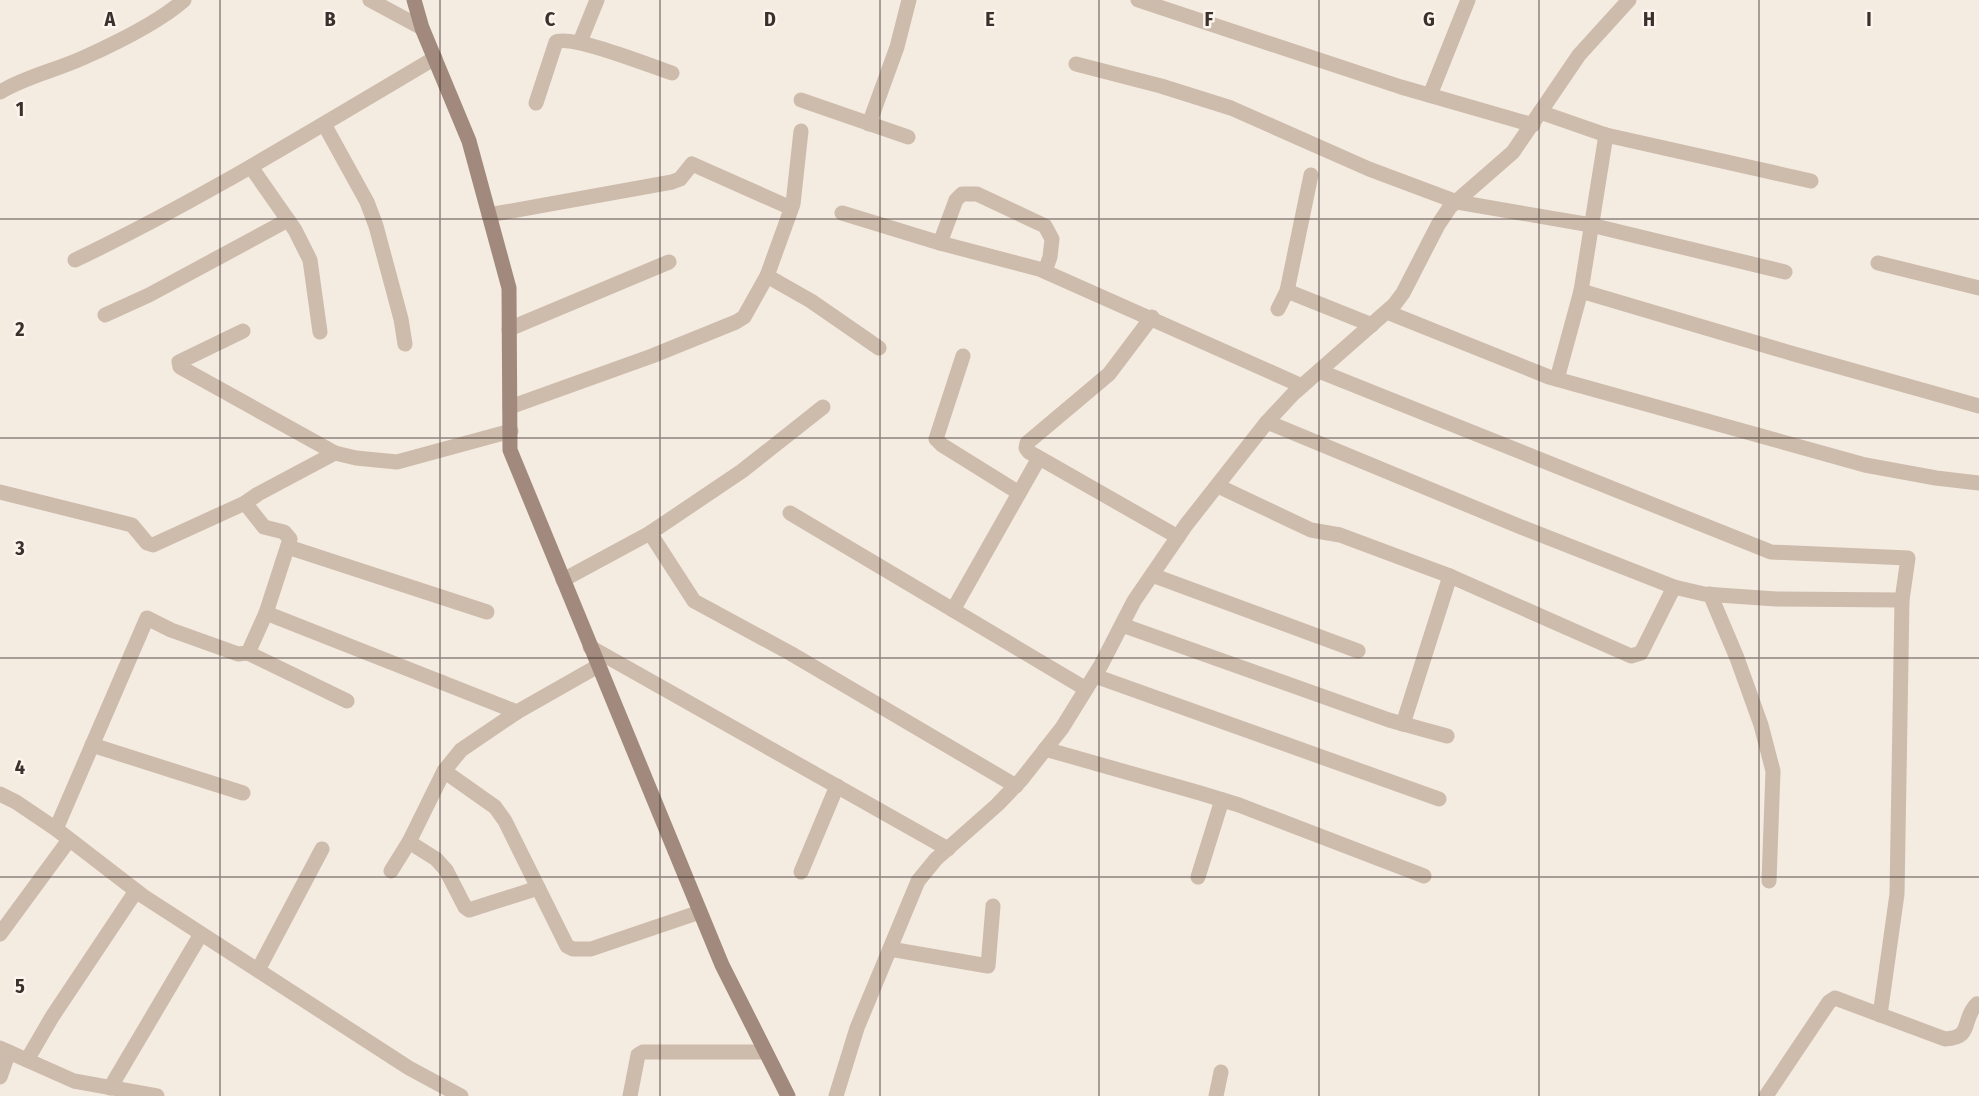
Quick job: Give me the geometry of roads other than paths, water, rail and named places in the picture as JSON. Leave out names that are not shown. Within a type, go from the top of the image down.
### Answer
[{"type":"main road","points":[[414,0],[422,28],[469,141],[509,288],[510,450],[722,965],[788,1096]]},
{"type":"street","points":[[0,92],[17,82],[85,57],[167,15],[184,0]]},
{"type":"street","points":[[370,0],[422,28]]},
{"type":"street","points":[[580,42],[597,0]]},
{"type":"street","points":[[869,124],[897,47],[909,0]]},
{"type":"street","points":[[1137,0],[1430,95],[1811,181]]},
{"type":"street","points":[[1430,95],[1467,0]]},
{"type":"street","points":[[836,1096],[857,1028],[918,881],[936,859],[998,805],[1016,786],[1062,728],[1134,601],[1186,525],[1267,422],[1302,386],[1387,312],[1403,293],[1438,225],[1450,207],[1513,152],[1579,55],[1629,0]]},
{"type":"street","points":[[536,103],[556,42],[559,40],[580,42],[672,73]]},
{"type":"street","points":[[75,260],[251,167],[435,58]]},
{"type":"street","points":[[1076,64],[1161,86],[1231,108],[1369,169],[1457,202],[1590,225],[1785,272]]},
{"type":"street","points":[[801,100],[909,137]]},
{"type":"street","points":[[324,124],[370,210],[401,319],[405,344]]},
{"type":"street","points":[[510,407],[652,356],[744,317],[767,276],[791,208],[801,131]]},
{"type":"street","points":[[1557,379],[1581,291],[1606,135]]},
{"type":"street","points":[[489,215],[672,182],[680,179],[692,164],[791,208]]},
{"type":"street","points":[[251,167],[295,230],[310,260],[320,332]]},
{"type":"street","points":[[1278,309],[1287,291],[1311,175]]},
{"type":"street","points":[[940,243],[956,200],[962,194],[977,194],[1045,226],[1052,239],[1050,257],[1045,271]]},
{"type":"street","points":[[842,213],[940,243],[1045,271],[1302,386]]},
{"type":"street","points":[[105,315],[149,295],[288,220]]},
{"type":"street","points":[[509,329],[669,262]]},
{"type":"street","points":[[1878,263],[1979,288]]},
{"type":"street","points":[[767,276],[811,301],[879,348]]},
{"type":"street","points":[[1287,291],[1372,325]]},
{"type":"street","points":[[1581,291],[1979,406]]},
{"type":"street","points":[[1387,312],[1557,379],[1865,465],[1979,483]]},
{"type":"street","points":[[1152,317],[1109,374],[1027,443],[1026,448],[1039,458],[1178,537]]},
{"type":"street","points":[[243,331],[179,362],[180,367],[335,453],[356,458],[397,462],[511,430]]},
{"type":"street","points":[[963,356],[936,439],[1019,493]]},
{"type":"street","points":[[1319,371],[1771,552],[1908,558],[1902,600],[1897,894],[1880,1015]]},
{"type":"street","points":[[563,580],[650,533],[742,471],[823,407]]},
{"type":"street","points":[[1267,422],[1521,527],[1674,587],[1710,594],[1776,599],[1902,600]]},
{"type":"street","points":[[0,492],[132,525],[147,543],[153,545],[245,503],[335,453]]},
{"type":"street","points":[[953,610],[1039,458]]},
{"type":"street","points":[[1218,486],[1311,530],[1341,535],[1450,576],[1631,656],[1641,653],[1674,587]]},
{"type":"street","points":[[245,503],[264,527],[284,532],[290,539],[266,613],[248,653]]},
{"type":"street","points":[[790,513],[953,610],[1090,682],[1439,799]]},
{"type":"street","points":[[650,533],[694,601],[790,653],[1016,786]]},
{"type":"street","points":[[288,547],[487,612]]},
{"type":"street","points":[[1152,575],[1358,651]]},
{"type":"street","points":[[1402,724],[1450,576]]},
{"type":"street","points":[[1710,594],[1737,658],[1761,725],[1773,771],[1769,881]]},
{"type":"street","points":[[266,613],[517,712]]},
{"type":"street","points":[[56,829],[147,618],[171,630],[238,654],[248,653],[347,701]]},
{"type":"street","points":[[1122,625],[1402,724],[1447,736]]},
{"type":"street","points":[[590,647],[948,849]]},
{"type":"street","points":[[391,871],[409,842],[444,771],[461,750],[517,712],[598,666]]},
{"type":"street","points":[[92,746],[243,793]]},
{"type":"street","points":[[1045,749],[1222,800],[1424,876]]},
{"type":"street","points":[[444,771],[495,807],[505,821],[567,946],[573,949],[591,949],[700,912]]},
{"type":"street","points":[[801,872],[837,786]]},
{"type":"street","points":[[0,794],[56,829],[136,891],[201,934],[409,1068],[461,1096]]},
{"type":"street","points":[[1198,877],[1222,800]]},
{"type":"street","points":[[0,934],[69,840]]},
{"type":"street","points":[[409,842],[436,859],[446,870],[465,907],[469,910],[538,888]]},
{"type":"street","points":[[258,970],[322,849]]},
{"type":"street","points":[[27,1060],[52,1017],[136,891]]},
{"type":"street","points":[[890,949],[988,966],[993,906]]},
{"type":"street","points":[[110,1088],[201,934]]},
{"type":"street","points":[[1766,1096],[1828,1002],[1835,998],[1945,1039],[1955,1039],[1964,1033],[1972,1009],[1977,1004],[1979,1005]]},
{"type":"street","points":[[0,1077],[5,1050],[74,1081],[82,1089],[110,1088],[158,1096]]},
{"type":"street","points":[[630,1096],[638,1055],[643,1052],[765,1052]]},
{"type":"street","points":[[1216,1096],[1221,1072]]}]
